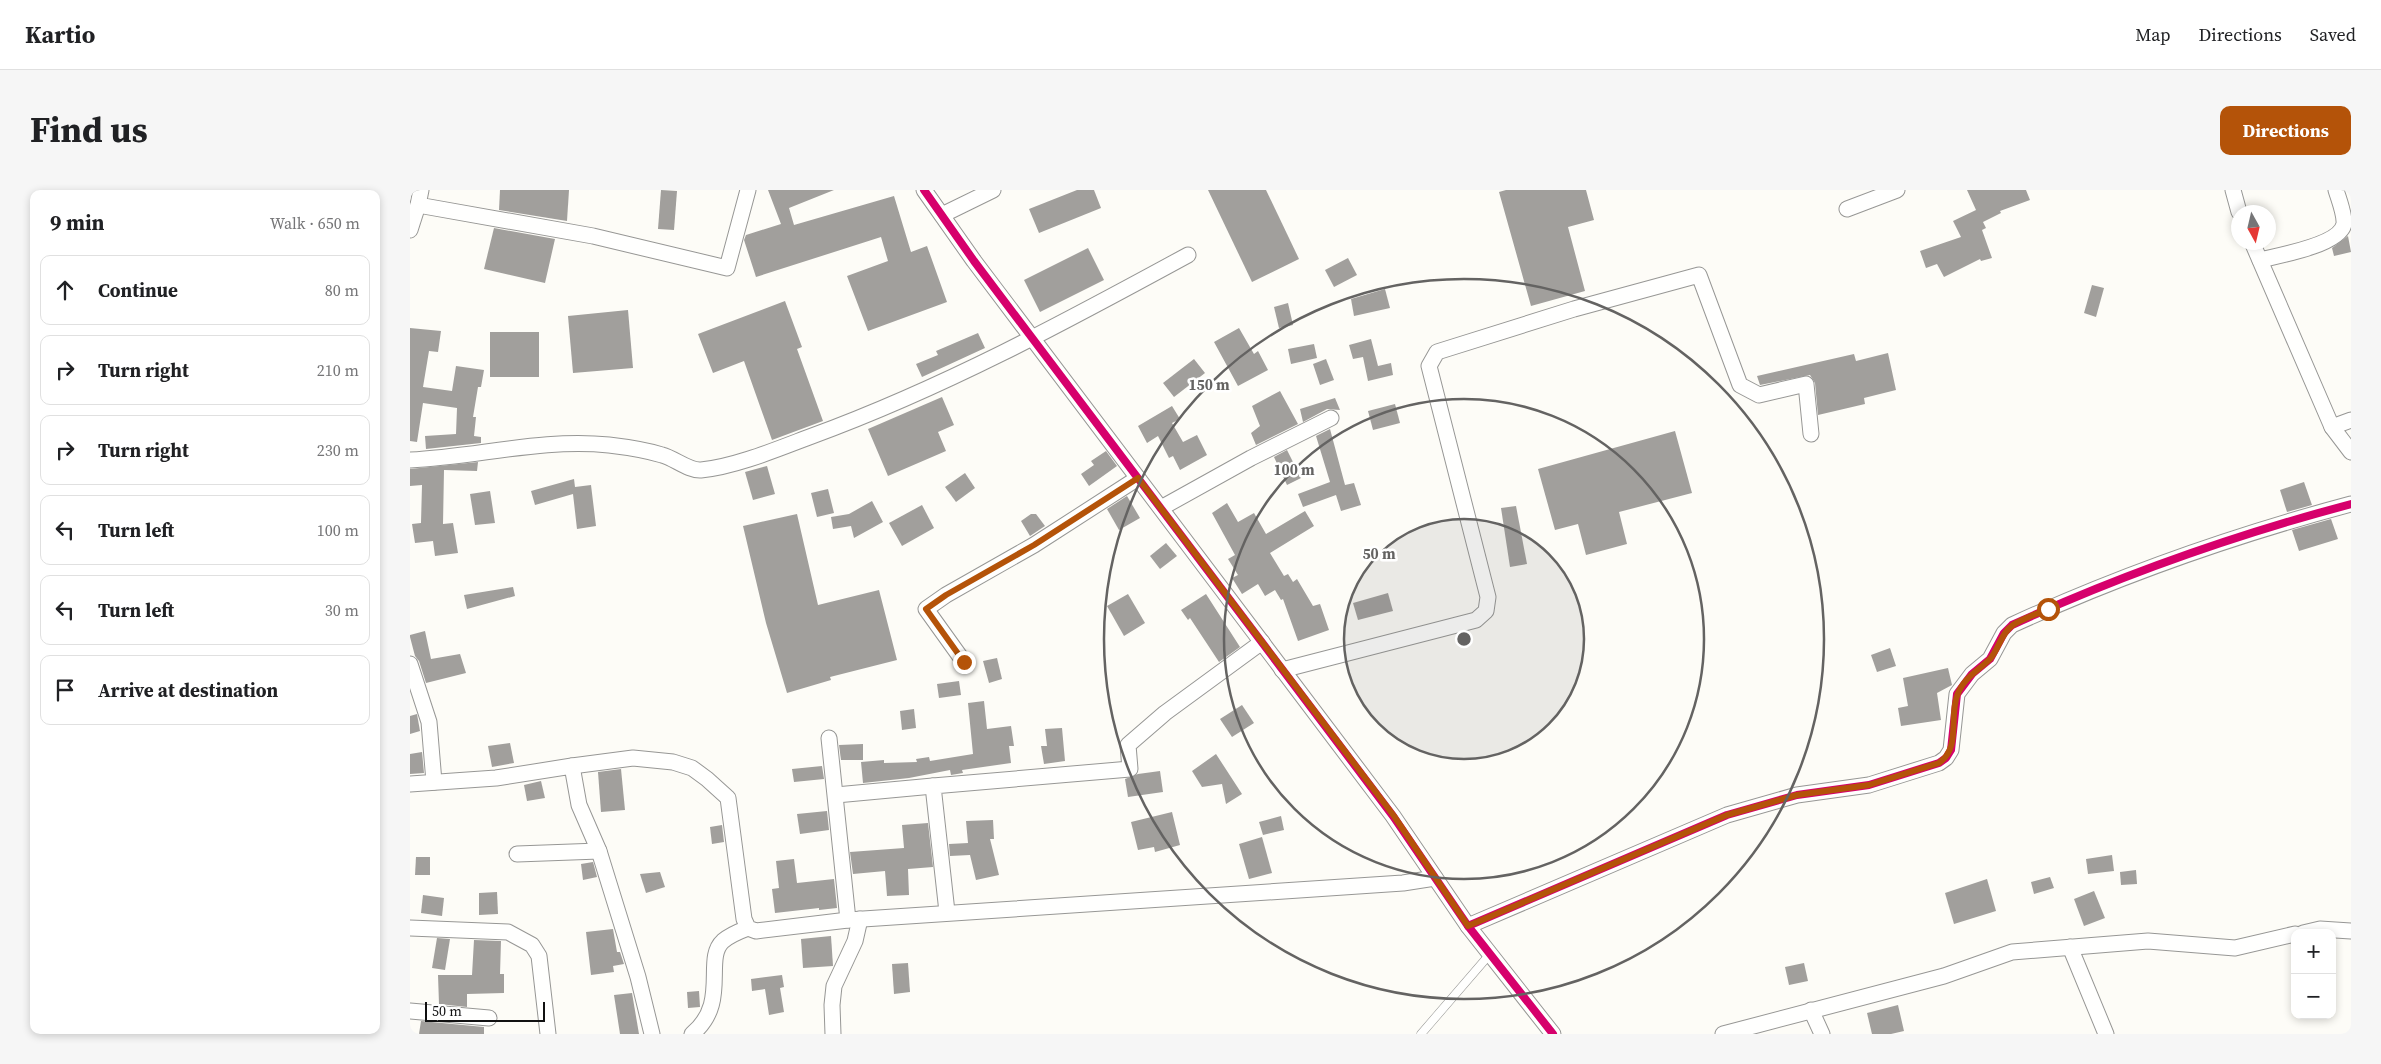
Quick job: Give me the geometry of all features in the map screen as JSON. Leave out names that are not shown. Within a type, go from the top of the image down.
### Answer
[{"type":"street","points":[[410,230],[419,197],[727,268],[748,190]]},
{"type":"street","points":[[924,190],[1033,339],[1394,816],[1468,926],[1553,1034]]},
{"type":"street","points":[[942,215],[993,190]]},
{"type":"street","points":[[1847,209],[1898,190]]},
{"type":"street","points":[[2233,190],[2237,205]]},
{"type":"street","points":[[2260,260],[2310,248],[2340,231],[2344,224],[2336,190]]},
{"type":"street","points":[[2256,250],[2332,427],[2351,452]]},
{"type":"street","points":[[410,460],[537,444],[608,445],[663,455],[699,470],[753,458],[862,418],[965,372],[1033,339],[1188,255]]},
{"type":"street","points":[[1282,670],[1476,620],[1486,611],[1488,597],[1429,366],[1437,352],[1574,309],[1699,275],[1740,385],[1759,395],[1806,384],[1811,434]]},
{"type":"street","points":[[1161,508],[1251,458],[1331,418]]},
{"type":"street","points":[[2332,427],[2351,420]]},
{"type":"street","points":[[964,662],[926,609],[946,595],[1034,545],[1138,478]]},
{"type":"street","points":[[1468,926],[1727,815],[1797,795],[1869,785],[1939,763],[1946,758],[1951,750],[1957,694],[1972,674],[1990,659],[2004,633],[2012,625],[2121,577],[2285,522],[2351,504]]},
{"type":"street","points":[[836,795],[1130,769],[1128,745],[1165,713],[1262,642]]},
{"type":"street","points":[[410,664],[429,722],[434,782]]},
{"type":"street","points":[[830,738],[836,795],[854,919],[854,941],[834,986],[832,1005],[833,1034]]},
{"type":"street","points":[[410,784],[496,778],[633,758],[673,762],[692,768],[728,798],[744,919],[748,928],[756,932],[854,919],[1403,883],[1436,878]]},
{"type":"street","points":[[572,766],[579,805],[599,851],[638,977],[652,1034]]},
{"type":"street","points":[[933,786],[947,912]]},
{"type":"street","points":[[517,854],[599,851]]},
{"type":"street","points":[[410,928],[508,932],[532,945],[539,956],[548,1034]]},
{"type":"street","points":[[692,1034],[701,1027],[709,1015],[713,1002],[716,953],[722,942],[748,928]]},
{"type":"street","points":[[2336,930],[2351,931]]},
{"type":"street","points":[[1723,1034],[1944,976],[2012,952],[2148,941],[2235,948],[2291,935]]},
{"type":"street","points":[[2070,947],[2106,1034]]},
{"type":"street","points":[[1812,1010],[1822,1034]]},
{"type":"street","points":[[410,1012],[489,1018]]},
{"type":"lane","points":[[1421,1034],[1490,954]]},
{"type":"building","points":[[500,190],[569,190],[567,221],[499,210]]},
{"type":"building","points":[[661,190],[677,191],[674,230],[658,229]]},
{"type":"building","points":[[768,190],[834,190],[789,208],[794,225],[894,196],[911,252],[927,246],[947,302],[868,331],[847,276],[888,261],[881,237],[756,277],[744,240],[746,235],[781,224]]},
{"type":"building","points":[[1077,190],[1094,190],[1101,208],[1039,233],[1029,209]]},
{"type":"building","points":[[1208,190],[1266,190],[1299,259],[1252,282]]},
{"type":"building","points":[[1506,190],[1586,190],[1594,220],[1568,227],[1585,291],[1531,306],[1499,192]]},
{"type":"building","points":[[1967,190],[2026,190],[2030,200],[2000,211],[2001,213],[1983,222],[1986,228],[1982,230],[1992,258],[1981,261],[1980,259],[1944,277],[1937,264],[1926,268],[1920,251],[1961,237],[1953,221],[1976,210]]},
{"type":"building","points":[[494,228],[555,239],[545,283],[484,269]]},
{"type":"building","points":[[2348,236],[2351,252],[2334,256],[2332,248]]},
{"type":"building","points":[[1088,248],[1104,280],[1040,312],[1024,280]]},
{"type":"building","points":[[1348,258],[1357,275],[1334,287],[1325,270]]},
{"type":"building","points":[[2092,285],[2104,288],[2096,317],[2084,313]]},
{"type":"building","points":[[1385,289],[1390,308],[1354,316],[1351,299]]},
{"type":"building","points":[[785,301],[802,347],[797,349],[823,421],[772,440],[744,361],[713,373],[698,334]]},
{"type":"building","points":[[1288,303],[1293,325],[1279,328],[1274,307]]},
{"type":"building","points":[[628,310],[633,368],[573,373],[568,316]]},
{"type":"building","points":[[410,328],[441,331],[438,352],[429,351],[423,387],[452,391],[456,366],[484,370],[481,387],[478,387],[473,417],[476,417],[474,436],[481,437],[481,443],[426,449],[425,436],[456,434],[457,408],[423,403],[417,442],[410,441]]},
{"type":"building","points":[[1239,328],[1254,354],[1258,351],[1268,370],[1238,386],[1214,342]]},
{"type":"building","points":[[490,332],[539,332],[539,377],[490,377]]},
{"type":"building","points":[[978,333],[985,348],[922,377],[916,364],[938,355],[936,351]]},
{"type":"building","points":[[1371,339],[1378,366],[1391,363],[1393,375],[1368,381],[1363,357],[1353,359],[1349,345]]},
{"type":"building","points":[[1314,344],[1317,358],[1291,364],[1288,349]]},
{"type":"building","points":[[1888,353],[1896,390],[1864,398],[1865,404],[1818,415],[1815,383],[1810,375],[1760,385],[1757,376],[1854,354],[1856,361]]},
{"type":"building","points":[[1194,359],[1205,373],[1174,397],[1163,383]]},
{"type":"building","points":[[1326,359],[1334,380],[1320,385],[1313,364]]},
{"type":"building","points":[[1280,391],[1298,424],[1256,445],[1251,433],[1260,426],[1252,406]]},
{"type":"building","points":[[942,397],[954,425],[938,432],[946,451],[888,476],[868,429]]},
{"type":"building","points":[[1335,398],[1340,410],[1327,409],[1303,422],[1300,409]]},
{"type":"building","points":[[1395,404],[1400,423],[1373,430],[1368,411]]},
{"type":"building","points":[[1172,406],[1180,419],[1172,423],[1183,442],[1197,435],[1207,455],[1180,470],[1173,456],[1169,458],[1158,436],[1147,443],[1138,426]]},
{"type":"building","points":[[1330,429],[1345,485],[1354,483],[1361,505],[1341,511],[1336,495],[1303,507],[1298,494],[1330,482],[1316,436]]},
{"type":"building","points":[[1675,431],[1692,493],[1619,512],[1627,544],[1586,555],[1578,524],[1555,530],[1538,469]]},
{"type":"building","points":[[1287,450],[1301,478],[1287,485],[1274,457]]},
{"type":"building","points":[[1106,451],[1117,466],[1089,486],[1081,474],[1094,465],[1091,461]]},
{"type":"building","points":[[478,462],[477,471],[444,470],[443,524],[453,523],[458,553],[435,556],[433,541],[415,543],[412,524],[421,523],[422,485],[410,486],[410,469]]},
{"type":"building","points":[[767,466],[775,494],[753,500],[745,472]]},
{"type":"building","points":[[965,473],[975,488],[956,502],[945,487]]},
{"type":"building","points":[[574,479],[575,487],[591,485],[596,526],[577,529],[573,494],[535,505],[531,491]]},
{"type":"building","points":[[2304,482],[2312,505],[2287,512],[2280,490]]},
{"type":"building","points":[[828,489],[834,513],[817,517],[811,493]]},
{"type":"building","points":[[490,491],[495,523],[475,525],[470,494]]},
{"type":"building","points":[[1127,496],[1140,518],[1119,530],[1107,509]]},
{"type":"building","points":[[872,501],[883,522],[854,538],[851,526],[833,529],[831,517],[849,514]]},
{"type":"building","points":[[1227,503],[1238,522],[1254,513],[1266,534],[1305,511],[1314,526],[1270,553],[1284,576],[1288,574],[1293,582],[1297,579],[1313,606],[1320,604],[1329,630],[1298,641],[1283,599],[1281,600],[1275,590],[1265,596],[1258,584],[1242,594],[1232,578],[1238,575],[1228,559],[1235,555],[1212,513]]},
{"type":"building","points":[[922,505],[934,528],[902,546],[889,523]]},
{"type":"building","points":[[1516,506],[1527,564],[1510,567],[1501,508]]},
{"type":"building","points":[[797,514],[818,605],[879,590],[897,660],[830,677],[831,680],[787,693],[766,623],[743,526]]},
{"type":"building","points":[[1031,514],[1036,514],[1045,526],[1030,536],[1021,521]]},
{"type":"building","points":[[2331,519],[2338,539],[2299,551],[2292,530]]},
{"type":"building","points":[[1166,543],[1177,556],[1160,569],[1150,556]]},
{"type":"building","points":[[513,587],[515,596],[467,609],[464,595]]},
{"type":"building","points":[[1388,593],[1393,611],[1358,620],[1353,603]]},
{"type":"building","points":[[1128,594],[1145,623],[1124,636],[1107,606]]},
{"type":"building","points":[[1206,594],[1240,647],[1219,662],[1190,618],[1188,620],[1181,610]]},
{"type":"building","points":[[425,631],[431,659],[460,654],[466,673],[426,683],[419,661],[415,656],[410,637],[410,635]]},
{"type":"building","points":[[1890,648],[1896,666],[1877,672],[1871,655]]},
{"type":"building","points":[[997,658],[1002,679],[989,683],[983,661]]},
{"type":"building","points":[[1948,668],[1952,685],[1937,693],[1941,720],[1901,726],[1898,708],[1908,706],[1903,678]]},
{"type":"building","points":[[959,681],[961,695],[939,698],[937,684]]},
{"type":"building","points":[[984,701],[987,729],[1011,726],[1014,746],[1009,746],[1011,763],[962,770],[963,773],[951,775],[950,770],[909,778],[863,783],[861,762],[884,760],[884,763],[917,762],[916,759],[929,757],[930,761],[973,754],[968,703]]},
{"type":"building","points":[[1242,705],[1254,723],[1232,737],[1220,719]]},
{"type":"building","points":[[914,709],[916,728],[902,730],[900,711]]},
{"type":"building","points":[[417,714],[420,731],[410,734],[410,716]]},
{"type":"building","points":[[1062,728],[1065,761],[1044,764],[1041,746],[1047,746],[1045,729]]},
{"type":"building","points":[[510,743],[514,763],[492,767],[488,746]]},
{"type":"building","points":[[863,744],[863,760],[841,760],[839,745]]},
{"type":"building","points":[[422,752],[424,773],[410,774],[410,754]]},
{"type":"building","points":[[1216,754],[1242,794],[1226,804],[1222,784],[1202,787],[1192,771]]},
{"type":"building","points":[[822,766],[824,779],[794,782],[792,769]]},
{"type":"building","points":[[621,769],[625,810],[601,812],[598,772]]},
{"type":"building","points":[[1160,771],[1163,792],[1128,797],[1125,779],[1138,774]]},
{"type":"building","points":[[541,781],[545,798],[527,801],[524,785]]},
{"type":"building","points":[[827,811],[829,830],[800,834],[797,814]]},
{"type":"building","points":[[1172,812],[1180,845],[1155,852],[1154,847],[1138,850],[1131,822]]},
{"type":"building","points":[[1281,816],[1284,830],[1263,835],[1259,822]]},
{"type":"building","points":[[993,820],[994,839],[990,839],[999,875],[976,880],[970,855],[950,856],[949,844],[968,843],[966,821]]},
{"type":"building","points":[[928,823],[933,867],[908,869],[909,895],[887,896],[885,871],[853,874],[850,852],[904,848],[902,825]]},
{"type":"building","points":[[722,825],[724,842],[712,844],[710,827]]},
{"type":"building","points":[[1262,837],[1272,873],[1249,879],[1239,844]]},
{"type":"building","points":[[2112,855],[2114,871],[2088,874],[2086,859]]},
{"type":"building","points":[[416,857],[430,857],[430,875],[415,875]]},
{"type":"building","points":[[794,859],[797,883],[834,879],[837,908],[775,913],[772,889],[779,888],[776,861]]},
{"type":"building","points":[[593,862],[597,877],[583,880],[581,864]]},
{"type":"building","points":[[2136,870],[2137,884],[2121,885],[2120,872]]},
{"type":"building","points":[[660,872],[665,887],[646,893],[640,874]]},
{"type":"building","points":[[2050,877],[2054,888],[2034,894],[2031,882]]},
{"type":"building","points":[[1987,879],[1996,911],[1954,924],[1945,893]]},
{"type":"building","points":[[2094,891],[2105,918],[2084,926],[2074,899]]},
{"type":"building","points":[[497,892],[498,914],[479,915],[479,893]]},
{"type":"building","points":[[423,895],[444,898],[442,916],[421,913]]},
{"type":"building","points":[[613,929],[617,952],[620,952],[624,964],[613,966],[614,972],[591,975],[586,932]]},
{"type":"building","points":[[831,936],[833,966],[803,968],[801,939]]},
{"type":"building","points":[[437,938],[450,939],[445,970],[432,968]]},
{"type":"building","points":[[474,940],[501,941],[500,974],[504,974],[504,993],[467,994],[467,1007],[439,1004],[438,975],[472,975]]},
{"type":"building","points":[[908,963],[910,992],[894,994],[892,964]]},
{"type":"building","points":[[1804,963],[1808,981],[1789,985],[1785,967]]},
{"type":"building","points":[[782,975],[784,987],[780,988],[784,1012],[769,1015],[765,989],[752,991],[751,979]]},
{"type":"building","points":[[699,991],[700,1007],[688,1008],[687,992]]},
{"type":"building","points":[[632,993],[639,1034],[620,1034],[614,995]]},
{"type":"building","points":[[1898,1005],[1904,1031],[1891,1034],[1872,1034],[1867,1013]]},
{"type":"building","points":[[421,1021],[484,1027],[484,1034],[419,1034]]},
{"type":"cycle path","points":[[924,190],[974,261],[1393,816],[1468,926],[1553,1034]]},
{"type":"cycle path","points":[[1468,926],[1727,815],[1797,795],[1869,785],[1939,763],[1946,758],[1951,750],[1957,694],[1972,674],[1990,659],[2004,633],[2012,625],[2095,589],[2179,557],[2264,529],[2351,504]]},
{"type":"route","points":[[964,662],[926,609],[946,595],[1034,545],[1138,478],[1333,738],[1394,816],[1468,926],[1727,815],[1797,795],[1869,785],[1939,763],[1946,758],[1951,750],[1955,719],[1954,706],[1957,694],[1963,685],[1972,674],[1990,659],[1998,648],[2004,633],[2012,625],[2048,609]]}]
